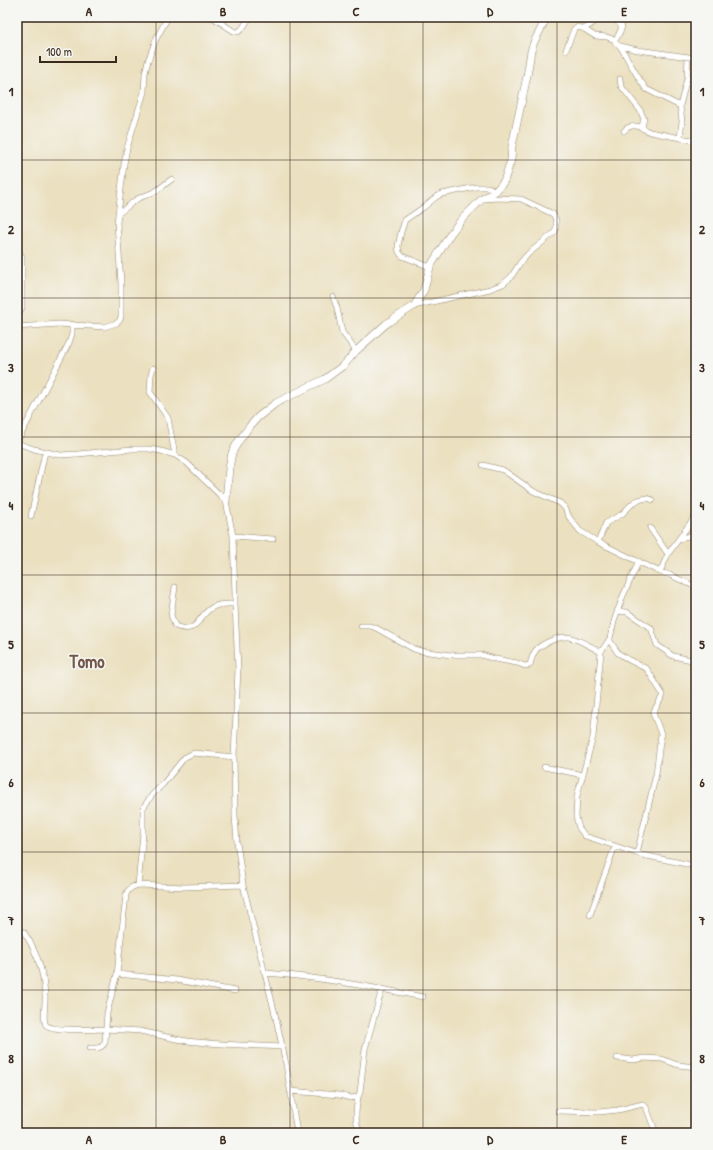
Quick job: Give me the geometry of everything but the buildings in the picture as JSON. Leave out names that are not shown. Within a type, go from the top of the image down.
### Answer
[{"type":"street","points":[[17,327],[72,324],[104,327],[120,320],[121,283],[117,223],[120,192],[127,148],[144,92],[145,73],[156,39],[168,17]]},
{"type":"street","points":[[212,17],[234,32],[238,32],[242,29],[250,17]]},
{"type":"street","points":[[414,306],[424,290],[430,267],[451,232],[482,199],[496,191],[504,181],[511,160],[512,146],[531,51],[534,42],[548,17]]},
{"type":"street","points":[[584,29],[602,17]]},
{"type":"street","points":[[606,17],[615,19],[622,27],[615,40]]},
{"type":"street","points":[[566,50],[574,29],[578,28],[584,29],[595,36],[615,40],[615,43],[620,46],[696,58]]},
{"type":"street","points":[[620,46],[646,89],[680,106]]},
{"type":"street","points":[[680,138],[682,121],[680,106],[687,78],[688,57]]},
{"type":"street","points":[[620,79],[620,86],[640,110],[644,120],[642,126],[644,130]]},
{"type":"street","points":[[624,131],[632,126],[637,126],[650,132],[696,141]]},
{"type":"street","points":[[118,214],[137,199],[156,191],[172,179]]},
{"type":"street","points":[[430,267],[402,256],[399,252],[398,246],[405,220],[442,194],[476,187],[488,187],[496,191]]},
{"type":"street","points":[[297,1133],[282,1047],[243,885],[236,823],[234,757],[238,669],[233,536],[226,501],[229,468],[232,453],[238,442],[258,417],[276,403],[325,379],[344,365],[356,351],[386,324],[414,306],[490,289],[503,284],[511,277],[524,259],[555,232],[556,220],[553,214],[521,199],[482,199]]},
{"type":"street","points":[[17,248],[22,257],[22,308],[17,315]]},
{"type":"street","points":[[333,297],[342,332],[356,351]]},
{"type":"street","points":[[72,324],[72,334],[69,343],[17,443],[60,455],[132,449],[161,451],[175,455],[187,462],[226,501]]},
{"type":"street","points":[[153,368],[150,392],[168,418],[175,455]]},
{"type":"street","points":[[31,516],[45,452]]},
{"type":"street","points":[[483,465],[503,470],[533,491],[560,503],[565,508],[569,518],[580,531],[598,542],[696,588]]},
{"type":"street","points":[[598,542],[606,523],[622,514],[638,500],[647,498],[653,500]]},
{"type":"street","points":[[660,572],[668,554],[696,515]]},
{"type":"street","points":[[650,528],[668,554]]},
{"type":"street","points":[[677,540],[696,533]]},
{"type":"street","points":[[233,536],[273,539]]},
{"type":"street","points":[[639,561],[617,611],[610,638],[601,652],[592,737],[576,796],[576,818],[579,828],[586,836],[637,853],[696,866]]},
{"type":"street","points":[[175,587],[171,615],[175,626],[181,629],[188,629],[198,623],[207,610],[214,606],[220,604],[235,604]]},
{"type":"street","points":[[617,611],[627,612],[652,628],[657,645],[673,656],[696,661]]},
{"type":"street","points":[[361,626],[376,628],[421,651],[451,655],[481,655],[525,666],[530,665],[536,650],[540,647],[553,640],[567,637],[577,640],[601,652]]},
{"type":"street","points":[[610,638],[610,641],[618,652],[629,660],[647,669],[663,695],[654,713],[661,734],[656,774],[637,853]]},
{"type":"street","points":[[138,885],[143,833],[143,808],[152,795],[189,755],[194,753],[234,757]]},
{"type":"street","points":[[544,767],[582,775]]},
{"type":"street","points":[[590,915],[615,846]]},
{"type":"street","points":[[90,1048],[100,1047],[105,1042],[109,1007],[117,974],[126,896],[128,890],[133,886],[138,885],[185,887],[243,885]]},
{"type":"street","points":[[17,930],[24,932],[33,947],[43,975],[46,999],[44,1020],[45,1024],[48,1026],[62,1029],[140,1031],[165,1037],[220,1044],[282,1047]]},
{"type":"street","points":[[265,973],[297,975],[423,996]]},
{"type":"street","points":[[117,974],[177,980],[235,991]]},
{"type":"street","points":[[360,1133],[355,1115],[360,1092],[365,1049],[382,989]]},
{"type":"street","points":[[617,1058],[634,1060],[644,1058],[662,1059],[678,1065],[696,1067]]},
{"type":"street","points":[[290,1091],[351,1098],[358,1097]]},
{"type":"street","points":[[558,1111],[599,1112],[618,1110],[643,1104],[646,1107],[656,1133]]},
{"type":"district","name":"Tomo","points":[[87,662]]}]
